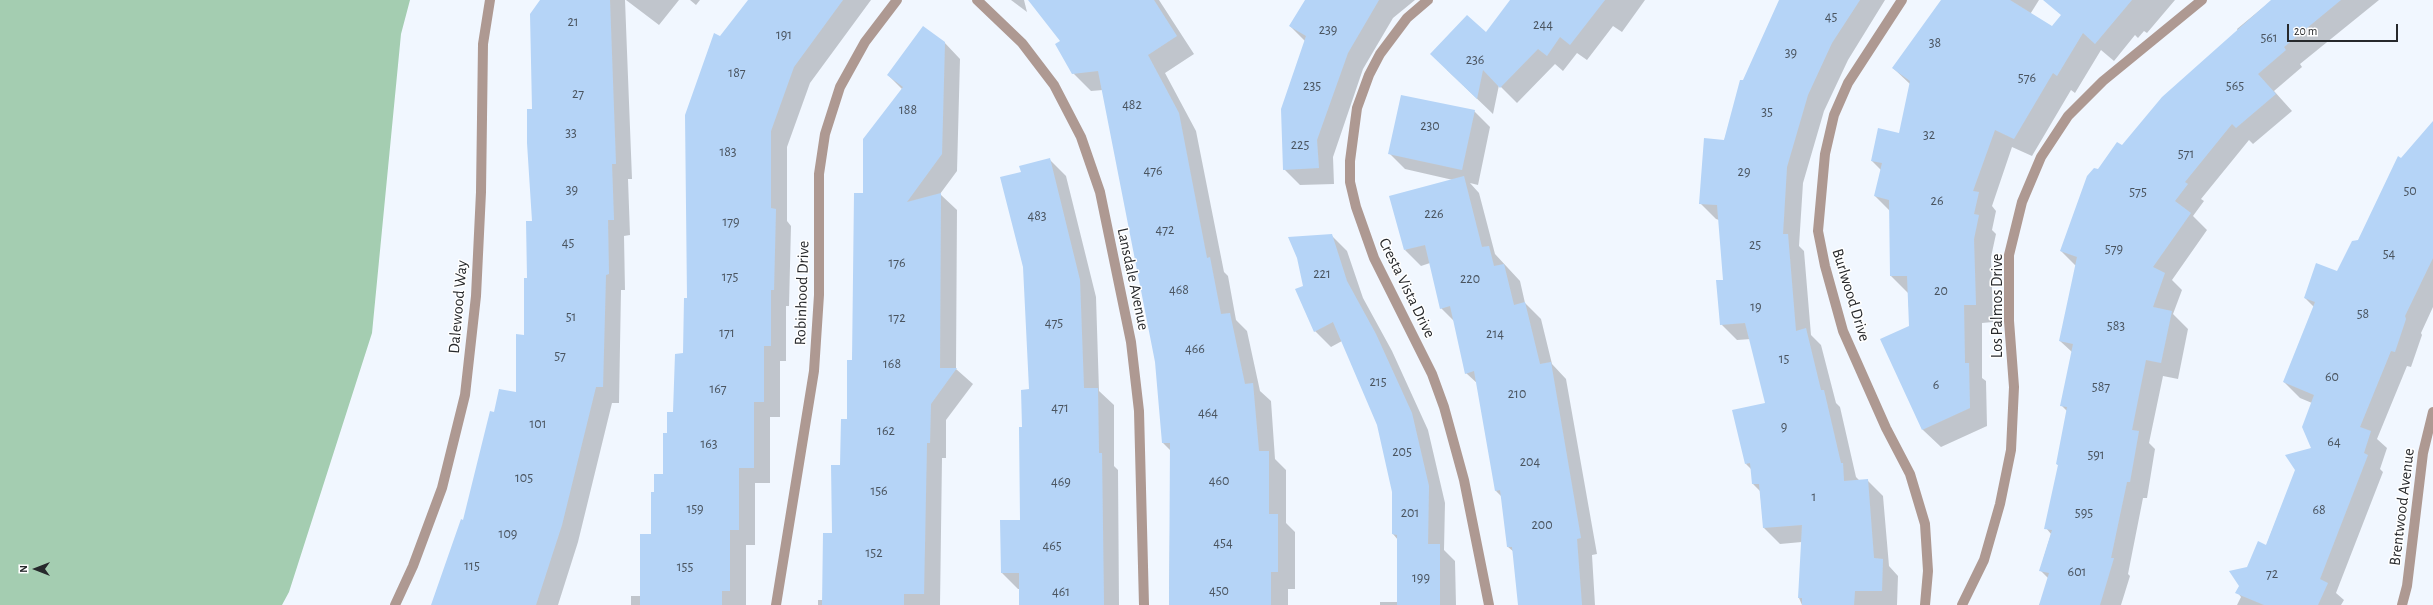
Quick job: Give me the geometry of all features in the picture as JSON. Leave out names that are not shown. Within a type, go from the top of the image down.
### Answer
[{"type":"street","name":"Dalewood Way","points":[[395,605],[413,566],[442,488],[465,395],[476,296],[481,192],[483,44],[490,0]]},
{"type":"street","name":"Robinhood Drive","points":[[776,605],[814,371],[819,295],[819,174],[825,134],[840,87],[865,42],[897,0]]},
{"type":"street","name":"Lansdale Avenue","points":[[977,0],[1022,43],[1054,85],[1081,137],[1100,192],[1131,342],[1139,411],[1144,605]]},
{"type":"street","name":"Cresta Vista Drive","points":[[1428,0],[1407,18],[1380,54],[1370,75],[1357,108],[1350,161],[1350,182],[1356,207],[1374,258],[1432,374],[1444,407],[1464,480],[1489,605]]},
{"type":"street","name":"Burlwood Drive","points":[[1902,0],[1848,83],[1834,115],[1825,154],[1818,231],[1825,266],[1843,331],[1886,428],[1910,474],[1925,524],[1928,571],[1925,605]]},
{"type":"street","name":"Los Palmos Drive","points":[[1962,605],[1984,560],[2000,504],[2011,450],[2014,387],[2009,321],[2009,254],[2022,202],[2041,157],[2068,116],[2103,81],[2202,0]]},
{"type":"street","name":"Brentwood Avenue","points":[[2402,605],[2407,586],[2423,452],[2433,412]]},
{"type":"green space","points":[[0,0],[410,0],[401,34],[372,333],[289,592],[282,605],[0,605]]},
{"type":"building","points":[[540,0],[610,0],[616,164],[612,164],[614,220],[608,220],[609,274],[606,275],[603,387],[596,387],[562,525],[536,605],[431,605],[461,519],[463,520],[490,411],[494,412],[499,389],[516,392],[516,334],[524,335],[524,278],[527,278],[526,221],[532,221],[527,143],[527,109],[532,109],[530,14]]},
{"type":"building","points":[[748,0],[843,0],[794,67],[771,131],[771,208],[776,209],[774,290],[771,290],[771,346],[764,346],[764,402],[754,402],[754,468],[739,468],[739,530],[730,530],[730,591],[722,591],[722,605],[640,605],[640,534],[651,534],[651,492],[654,492],[654,474],[663,474],[663,433],[667,433],[667,412],[673,412],[675,354],[683,353],[684,298],[687,298],[685,115],[714,33],[720,36]]},
{"type":"building","points":[[1028,0],[1154,0],[1177,36],[1148,55],[1179,113],[1207,258],[1210,257],[1221,314],[1230,313],[1245,384],[1253,383],[1259,451],[1269,451],[1269,514],[1278,514],[1278,572],[1271,572],[1271,605],[1169,605],[1170,443],[1162,443],[1155,362],[1098,71],[1072,74],[1055,44],[1060,41]]},
{"type":"building","points":[[1305,0],[1379,0],[1348,53],[1317,140],[1319,168],[1283,170],[1281,109],[1306,36],[1289,26]]},
{"type":"building","points":[[1510,0],[1605,0],[1570,45],[1560,37],[1547,56],[1538,49],[1500,88],[1483,70],[1477,99],[1430,54],[1467,15],[1486,32]]},
{"type":"building","points":[[1779,0],[1860,0],[1832,43],[1808,95],[1787,167],[1783,234],[1788,234],[1796,331],[1806,328],[1821,390],[1824,390],[1841,463],[1843,463],[1844,481],[1868,479],[1874,558],[1883,559],[1882,591],[1855,591],[1854,605],[1802,605],[1802,598],[1798,598],[1802,525],[1763,528],[1759,484],[1752,484],[1750,463],[1745,464],[1732,410],[1765,403],[1745,323],[1720,325],[1716,280],[1723,280],[1717,205],[1699,204],[1704,138],[1724,140],[1740,80],[1743,80]]},
{"type":"building","points":[[1941,0],[2010,0],[2052,26],[2061,15],[2043,0],[2132,0],[2095,44],[2083,33],[2057,76],[2053,73],[2014,139],[1995,130],[1973,191],[1979,192],[1974,214],[1979,215],[1974,239],[1976,305],[1964,305],[1965,363],[1969,363],[1970,408],[1922,430],[1880,339],[1909,326],[1907,276],[1890,276],[1889,200],[1874,196],[1882,163],[1871,161],[1878,128],[1899,133],[1910,81],[1892,68]]},
{"type":"building","points":[[2271,0],[2341,0],[2284,47],[2286,50],[2258,74],[2276,94],[2236,128],[2232,124],[2185,182],[2188,184],[2175,201],[2191,213],[2153,267],[2165,273],[2153,307],[2172,311],[2161,363],[2146,360],[2132,430],[2139,431],[2130,482],[2127,482],[2111,558],[2114,558],[2100,605],[2039,605],[2049,573],[2039,571],[2052,530],[2044,529],[2058,465],[2056,464],[2067,407],[2060,406],[2073,344],[2059,341],[2077,257],[2060,251],[2087,176],[2094,168],[2098,169],[2117,142],[2122,145],[2162,97]]},
{"type":"building","points":[[923,26],[945,42],[942,154],[907,202],[941,193],[940,368],[957,368],[931,404],[930,443],[927,443],[924,594],[904,594],[904,605],[822,605],[823,533],[832,533],[831,465],[840,465],[841,419],[847,419],[847,360],[852,360],[854,193],[863,193],[863,139],[903,87],[887,75]]},
{"type":"building","points":[[1401,95],[1475,110],[1462,170],[1388,154]]},
{"type":"building","points":[[2433,121],[2433,258],[2405,316],[2406,319],[2395,352],[2391,351],[2360,427],[2371,431],[2364,453],[2368,455],[2320,579],[2328,583],[2318,605],[2264,605],[2235,593],[2239,586],[2229,571],[2247,567],[2258,541],[2266,545],[2295,470],[2285,455],[2311,448],[2302,427],[2314,395],[2283,382],[2315,302],[2304,298],[2316,263],[2337,271],[2352,241],[2358,240],[2398,156],[2401,158]]},
{"type":"building","points":[[1050,158],[1080,280],[1084,388],[1098,388],[1099,453],[1102,453],[1104,605],[1019,605],[1019,573],[1001,573],[1000,520],[1020,520],[1019,427],[1022,427],[1021,390],[1029,389],[1023,267],[1000,177],[1021,172],[1019,166]]},
{"type":"building","points":[[1464,176],[1482,247],[1489,246],[1494,266],[1504,264],[1514,305],[1525,302],[1540,364],[1551,362],[1581,538],[1577,539],[1582,605],[1518,605],[1512,547],[1507,547],[1500,490],[1495,491],[1474,371],[1465,374],[1450,306],[1440,309],[1425,245],[1404,250],[1389,196]]},
{"type":"building","points":[[1332,234],[1347,281],[1376,334],[1412,413],[1429,486],[1428,544],[1440,544],[1440,605],[1397,605],[1397,535],[1392,534],[1392,492],[1377,425],[1333,322],[1314,332],[1295,289],[1303,286],[1297,258],[1288,237]]}]
